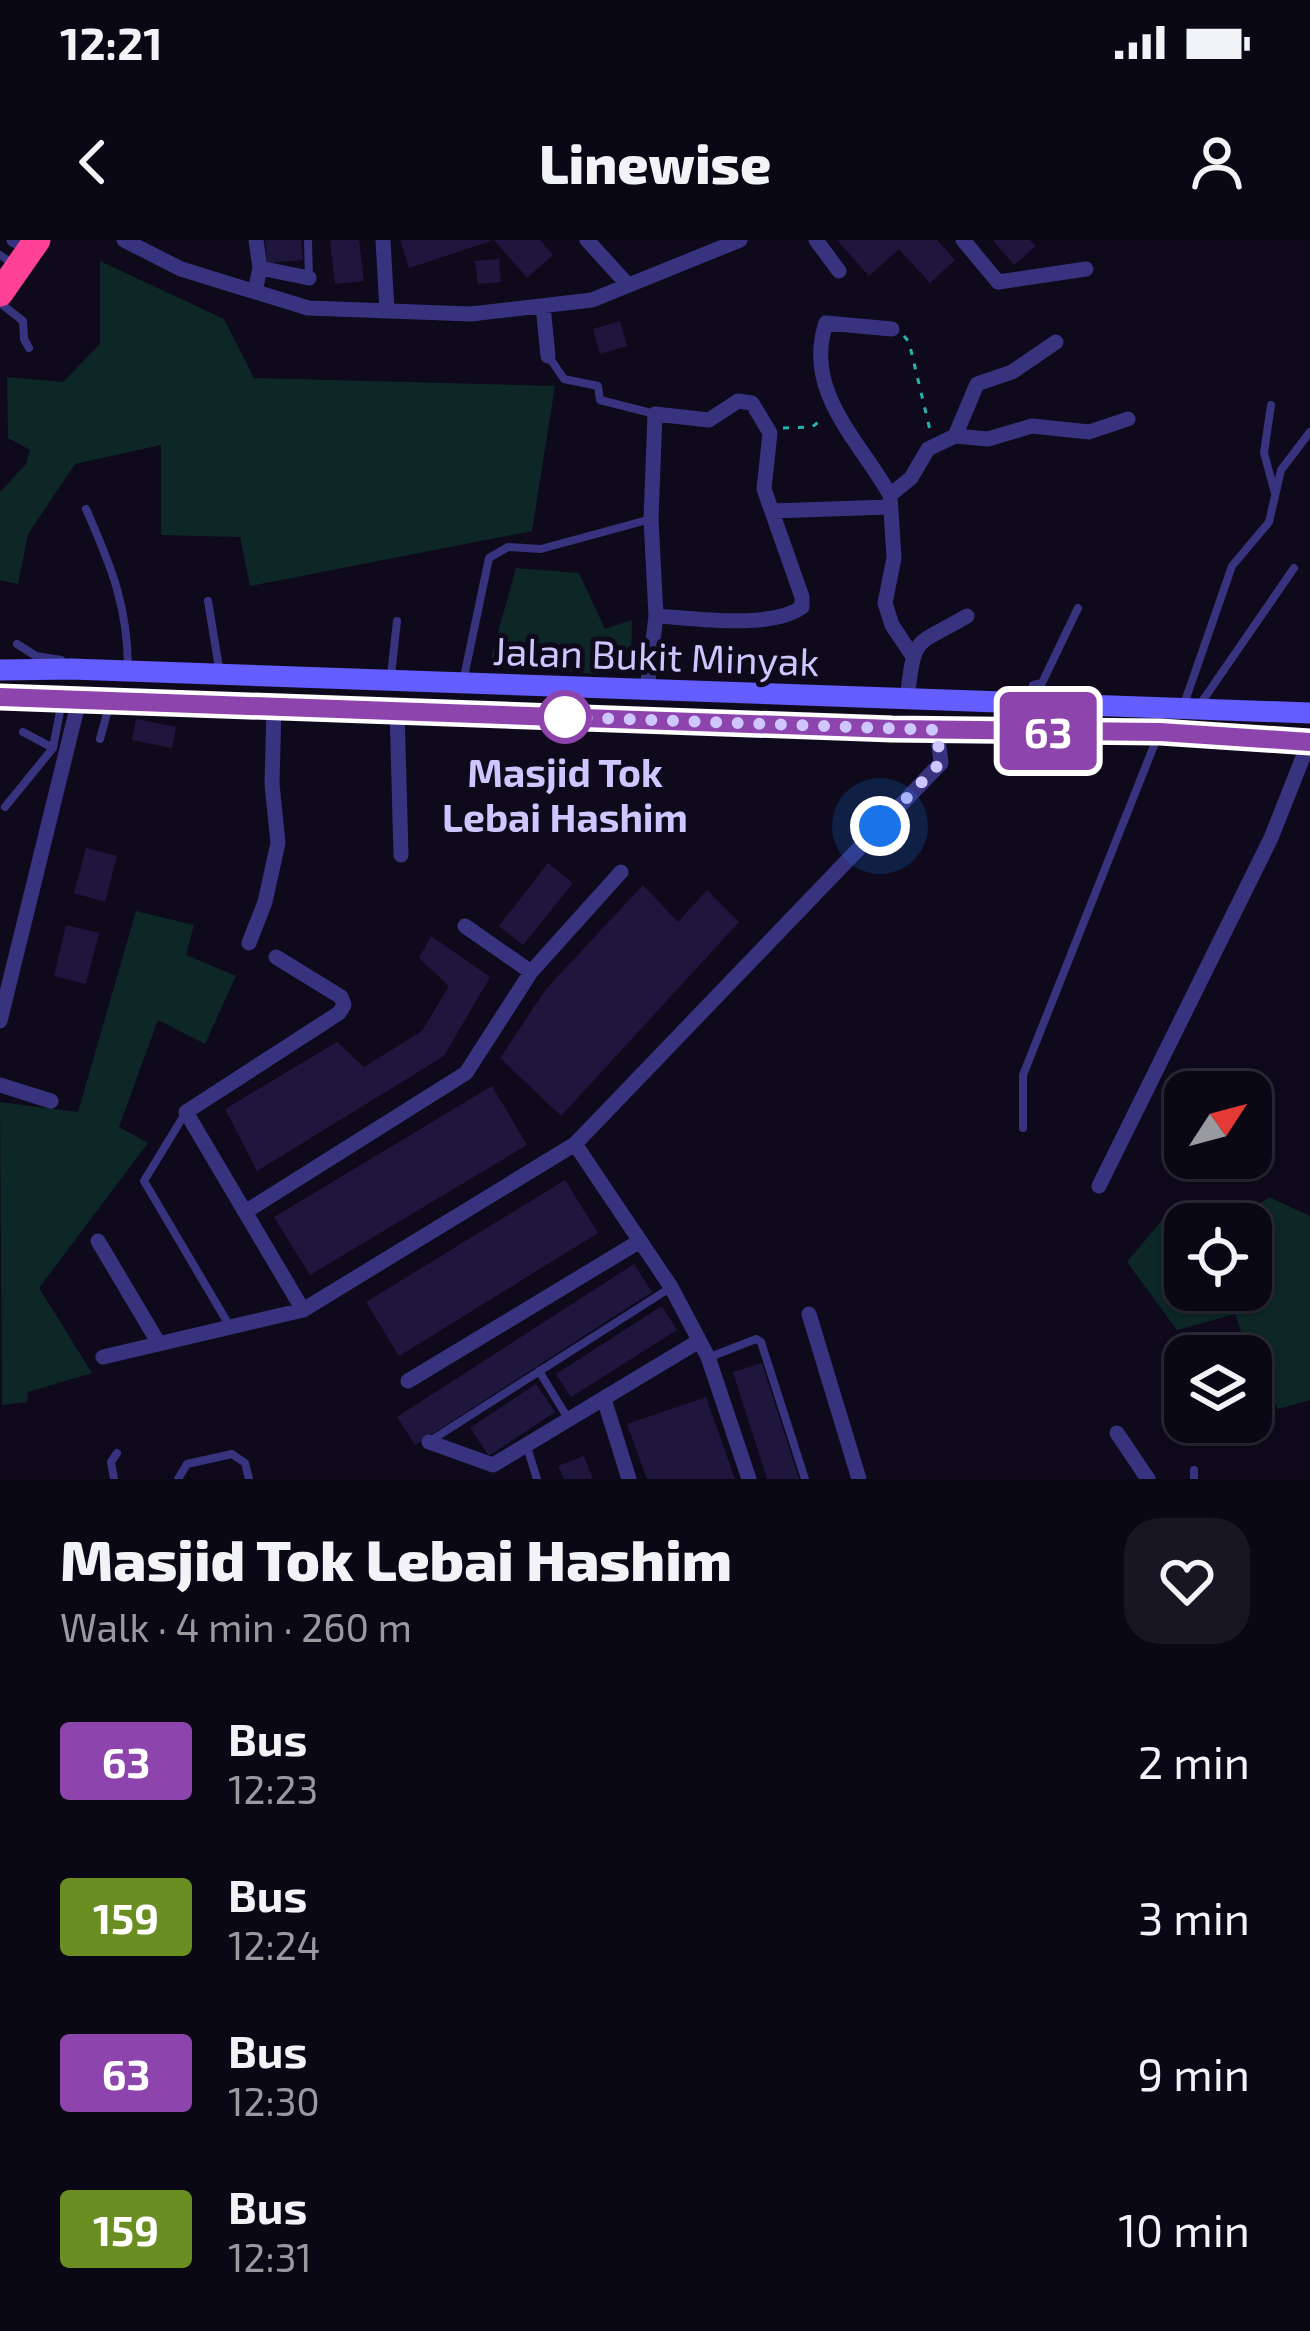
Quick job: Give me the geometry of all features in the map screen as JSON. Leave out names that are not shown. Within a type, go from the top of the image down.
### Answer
[{"type":"highway","points":[[0,292],[37,240]]},
{"type":"main road","name":"Jalan Bukit Minyak","points":[[0,670],[1310,713]]},
{"type":"main road","points":[[360,681],[369,694],[369,704],[363,709]]},
{"type":"main road","points":[[394,682],[391,701],[398,710]]},
{"type":"main road","name":"Jalan Bukit Minyak","points":[[0,697],[937,730],[1160,732],[1310,742]]},
{"type":"street","points":[[255,292],[260,268],[256,240]]},
{"type":"street","points":[[383,240],[387,311]]},
{"type":"street","points":[[586,240],[628,285]]},
{"type":"street","points":[[815,240],[839,271]]},
{"type":"street","points":[[963,240],[998,282],[1086,269]]},
{"type":"street","points":[[134,242],[181,269],[308,308],[471,314],[592,300],[735,241]]},
{"type":"street","points":[[260,268],[309,278]]},
{"type":"street","points":[[543,306],[548,356]]},
{"type":"street","points":[[892,329],[825,323],[820,357],[833,412],[862,448],[890,501],[894,558],[885,603],[892,625],[912,655]]},
{"type":"street","points":[[955,436],[977,384],[1012,372],[1056,342]]},
{"type":"street","points":[[647,690],[656,616],[651,519],[655,414],[709,419],[738,401],[752,403],[770,434],[764,489],[802,607],[772,618],[656,616]]},
{"type":"street","points":[[772,511],[890,501],[928,449],[955,436],[988,439],[1031,426],[1089,432],[1128,419]]},
{"type":"street","points":[[908,699],[912,655],[927,635],[967,616]]},
{"type":"street","points":[[0,1021],[70,700]]},
{"type":"street","points":[[250,943],[278,843],[272,784],[274,707]]},
{"type":"street","points":[[398,710],[401,855]]},
{"type":"street","points":[[103,1357],[304,1310],[575,1144],[940,763],[937,730]]},
{"type":"street","points":[[1099,1186],[1270,838],[1310,742]]},
{"type":"street","points":[[245,1213],[466,1073],[531,972],[620,872]]},
{"type":"street","points":[[465,926],[531,972]]},
{"type":"street","points":[[276,957],[341,997],[344,1005],[339,1013],[185,1112],[304,1310]]},
{"type":"street","points":[[0,1085],[51,1101]]},
{"type":"street","points":[[575,1144],[671,1287],[704,1349],[749,1479]]},
{"type":"street","points":[[408,1381],[640,1240]]},
{"type":"street","points":[[98,1241],[158,1342]]},
{"type":"street","points":[[809,1314],[859,1479]]},
{"type":"street","points":[[429,1442],[494,1466],[604,1399],[704,1349]]},
{"type":"street","points":[[604,1399],[629,1479]]},
{"type":"street","points":[[1117,1432],[1148,1479]]},
{"type":"lane","points":[[308,240],[309,278]]},
{"type":"lane","points":[[0,303],[23,321],[23,339],[29,348]]},
{"type":"lane","points":[[548,356],[564,379],[598,386],[600,400],[655,414]]},
{"type":"lane","points":[[1271,405],[1264,453],[1275,494]]},
{"type":"lane","points":[[1190,709],[1232,566],[1269,522],[1281,470],[1310,432]]},
{"type":"lane","points":[[86,509],[120,588],[128,671]]},
{"type":"lane","points":[[462,685],[489,558],[508,547],[541,549],[651,519]]},
{"type":"lane","points":[[1190,709],[1294,568]]},
{"type":"lane","points":[[208,601],[220,676]]},
{"type":"lane","points":[[1031,704],[1033,685],[1042,683],[1078,608]]},
{"type":"lane","points":[[394,682],[397,621]]},
{"type":"lane","points":[[17,644],[36,656],[60,659],[71,669]]},
{"type":"lane","points":[[5,807],[53,748],[70,700]]},
{"type":"lane","points":[[100,739],[111,701]]},
{"type":"lane","points":[[23,732],[53,748]]},
{"type":"lane","points":[[1023,1128],[1023,1076],[1160,732]]},
{"type":"lane","points":[[185,1112],[144,1181],[229,1325]]},
{"type":"lane","points":[[429,1442],[671,1287]]},
{"type":"lane","points":[[704,1349],[761,1342],[805,1479]]},
{"type":"lane","points":[[539,1371],[569,1420]]},
{"type":"lane","points":[[526,1446],[537,1479]]},
{"type":"lane","points":[[114,1479],[111,1462],[117,1453]]},
{"type":"lane","points":[[178,1479],[187,1464],[232,1454],[245,1463],[249,1479]]},
{"type":"path","points":[[892,329],[909,342],[931,434],[928,449]]},
{"type":"path","points":[[770,434],[789,426],[812,427],[833,412]]},
{"type":"green space","points":[[100,261],[224,319],[254,378],[555,386],[532,531],[250,586],[240,537],[161,535],[161,445],[75,464],[28,534],[18,584],[0,580],[0,492],[26,464],[30,450],[8,438],[7,377],[63,382],[100,344]]},
{"type":"green space","points":[[516,568],[579,573],[605,629],[632,620],[631,656],[597,674],[489,665]]},
{"type":"green space","points":[[136,911],[194,925],[186,955],[236,976],[205,1044],[158,1020],[119,1127],[148,1143],[39,1288],[92,1373],[28,1392],[27,1402],[2,1405],[0,1102],[78,1112]]},
{"type":"green space","points":[[1269,1197],[1310,1216],[1310,1400],[1278,1409],[1272,1398],[1272,1335],[1242,1335],[1235,1314],[1177,1330],[1127,1262],[1164,1218],[1164,1311],[1272,1311],[1272,1203],[1261,1203]]},
{"type":"building","points":[[265,240],[301,240],[303,260],[267,263]]},
{"type":"building","points":[[330,240],[359,240],[364,281],[335,284]]},
{"type":"building","points":[[400,240],[491,240],[491,241],[409,268]]},
{"type":"building","points":[[494,240],[540,240],[553,255],[527,278]]},
{"type":"building","points":[[837,240],[937,240],[955,260],[930,283],[899,249],[869,276]]},
{"type":"building","points":[[993,240],[1030,240],[1036,246],[1014,265]]},
{"type":"building","points":[[499,259],[501,282],[478,284],[475,261]]},
{"type":"building","points":[[620,321],[627,346],[600,354],[593,329]]},
{"type":"building","points":[[136,719],[176,727],[172,748],[132,740]]},
{"type":"building","points":[[86,848],[117,856],[105,902],[74,893]]},
{"type":"building","points":[[548,863],[573,883],[523,945],[499,926]]},
{"type":"building","points":[[643,885],[678,922],[707,890],[739,922],[561,1116],[500,1058],[546,989]]},
{"type":"building","points":[[66,925],[99,933],[86,984],[54,976]]},
{"type":"building","points":[[431,936],[490,977],[444,1056],[257,1171],[225,1109],[337,1042],[364,1067],[422,1031],[449,986],[419,958]]},
{"type":"building","points":[[492,1086],[527,1145],[310,1275],[274,1217]]},
{"type":"building","points":[[565,1180],[598,1233],[399,1356],[366,1302]]},
{"type":"building","points":[[634,1264],[652,1292],[415,1445],[397,1417]]},
{"type":"building","points":[[662,1306],[677,1330],[571,1397],[556,1374]]},
{"type":"building","points":[[762,1363],[799,1479],[767,1479],[733,1372]]},
{"type":"building","points":[[536,1384],[555,1412],[489,1456],[470,1428]]},
{"type":"building","points":[[706,1397],[735,1479],[647,1479],[627,1424]]},
{"type":"building","points":[[584,1456],[593,1479],[564,1479],[558,1466]]},
{"type":"bus line","name":"63","points":[[0,697],[892,729],[1160,732],[1310,742]]},
{"type":"place","name":"Masjid Tok Lebai Hashim","points":[[565,717]]},
{"type":"route","points":[[565,717],[937,730],[940,763],[880,826]]}]
